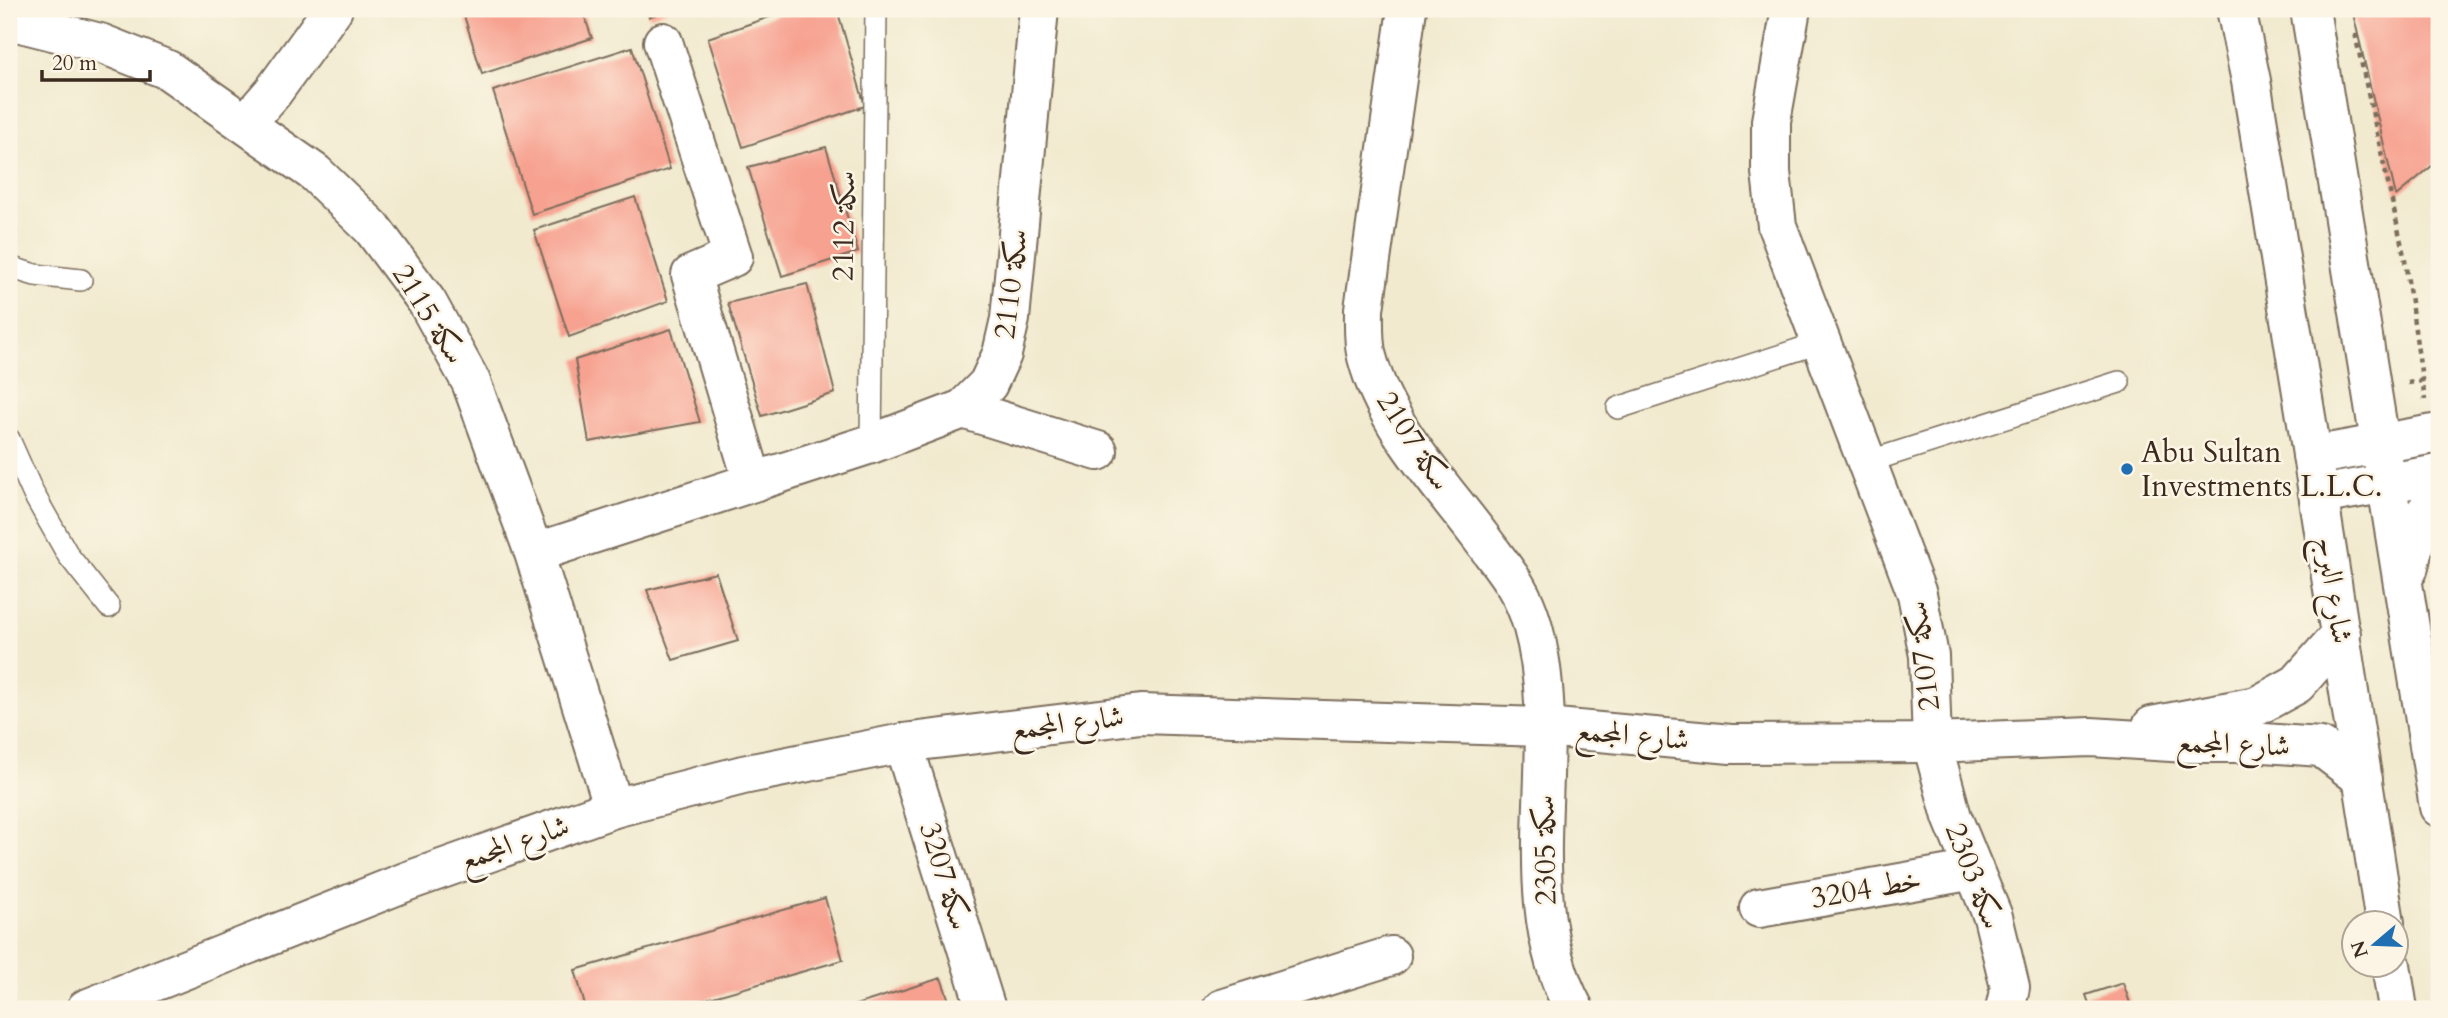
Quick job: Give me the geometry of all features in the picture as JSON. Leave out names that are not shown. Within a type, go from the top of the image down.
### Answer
[{"type":"street","points":[[247,122],[273,92],[333,9]]},
{"type":"street","name":"سكة 2110","points":[[534,553],[871,444],[963,409],[988,384],[1002,354],[1010,320],[1039,9]]},
{"type":"street","name":"سكة 2107","points":[[1407,9],[1364,309],[1366,355],[1382,399],[1403,434],[1517,582],[1533,625],[1545,727]]},
{"type":"street","name":"سكة 2107","points":[[1791,9],[1771,121],[1771,172],[1777,226],[1917,594],[1929,656],[1932,743]]},
{"type":"street","name":"شارع البرج","points":[[2236,9],[2251,81],[2319,495],[2383,909]]},
{"type":"street","points":[[2310,9],[2439,807]]},
{"type":"street","name":"سكة 2115","points":[[9,20],[100,43],[168,70],[247,122],[315,173],[372,228],[426,302],[471,382],[534,553],[614,808]]},
{"type":"street","points":[[663,42],[733,257],[691,275],[753,482]]},
{"type":"street","points":[[963,409],[1098,451]]},
{"type":"street","points":[[2312,456],[2436,434]]},
{"type":"street","points":[[2319,495],[2439,474]]},
{"type":"street","points":[[2405,589],[2420,519],[2439,495]]},
{"type":"street","name":"شارع المجمع","points":[[2091,737],[2257,706],[2297,684],[2341,634]]},
{"type":"street","name":"شارع المجمع","points":[[86,1009],[408,881],[614,808],[743,775],[903,743],[1141,714],[1545,727],[1731,744],[1932,743],[2091,737],[2320,747],[2363,779]]},
{"type":"street","name":"سكة 2305","points":[[1545,727],[1542,904],[1565,993],[1574,1009]]},
{"type":"street","name":"سكة 3207","points":[[903,743],[986,1009]]},
{"type":"street","name":"سكة 2303","points":[[1932,743],[1952,817],[1993,916],[2010,986],[2005,1009]]},
{"type":"street","name":"3204 خط","points":[[1759,908],[1974,870]]},
{"type":"street","points":[[1222,1009],[1391,956]]},
{"type":"street","points":[[2393,979],[2398,1009]]},
{"type":"lane","name":"سكة 2112","points":[[871,444],[876,9]]},
{"type":"lane","points":[[9,267],[35,275],[81,280]]},
{"type":"lane","points":[[1618,408],[1822,342]]},
{"type":"lane","points":[[1867,462],[2119,382]]},
{"type":"lane","points":[[9,439],[33,493],[68,555],[109,607]]},
{"type":"path","points":[[2353,22],[2405,260],[2421,381],[2436,434]]},
{"type":"building","points":[[462,9],[582,9],[592,38],[482,74]]},
{"type":"building","points":[[646,9],[670,9],[649,17]]},
{"type":"building","points":[[793,9],[837,9],[865,106],[743,147],[708,38]]},
{"type":"building","points":[[2352,9],[2439,9],[2439,160],[2396,196]]},
{"type":"building","points":[[632,47],[670,169],[532,214],[493,91]]},
{"type":"building","points":[[826,147],[858,252],[782,276],[748,167]]},
{"type":"building","points":[[635,197],[668,301],[569,337],[534,230]]},
{"type":"building","points":[[807,284],[835,393],[762,416],[728,303]]},
{"type":"building","points":[[671,329],[700,422],[589,442],[575,360]]},
{"type":"building","points":[[716,573],[738,641],[673,660],[647,590]]},
{"type":"building","points":[[825,898],[843,960],[671,1009],[586,1009],[575,970]]},
{"type":"building","points":[[941,978],[952,1009],[843,1009]]},
{"type":"building","points":[[2123,983],[2132,1009],[2091,1009],[2086,995]]},
{"type":"place","name":"Abu Sultan Investments L.L.C.","points":[[2127,469]]}]
